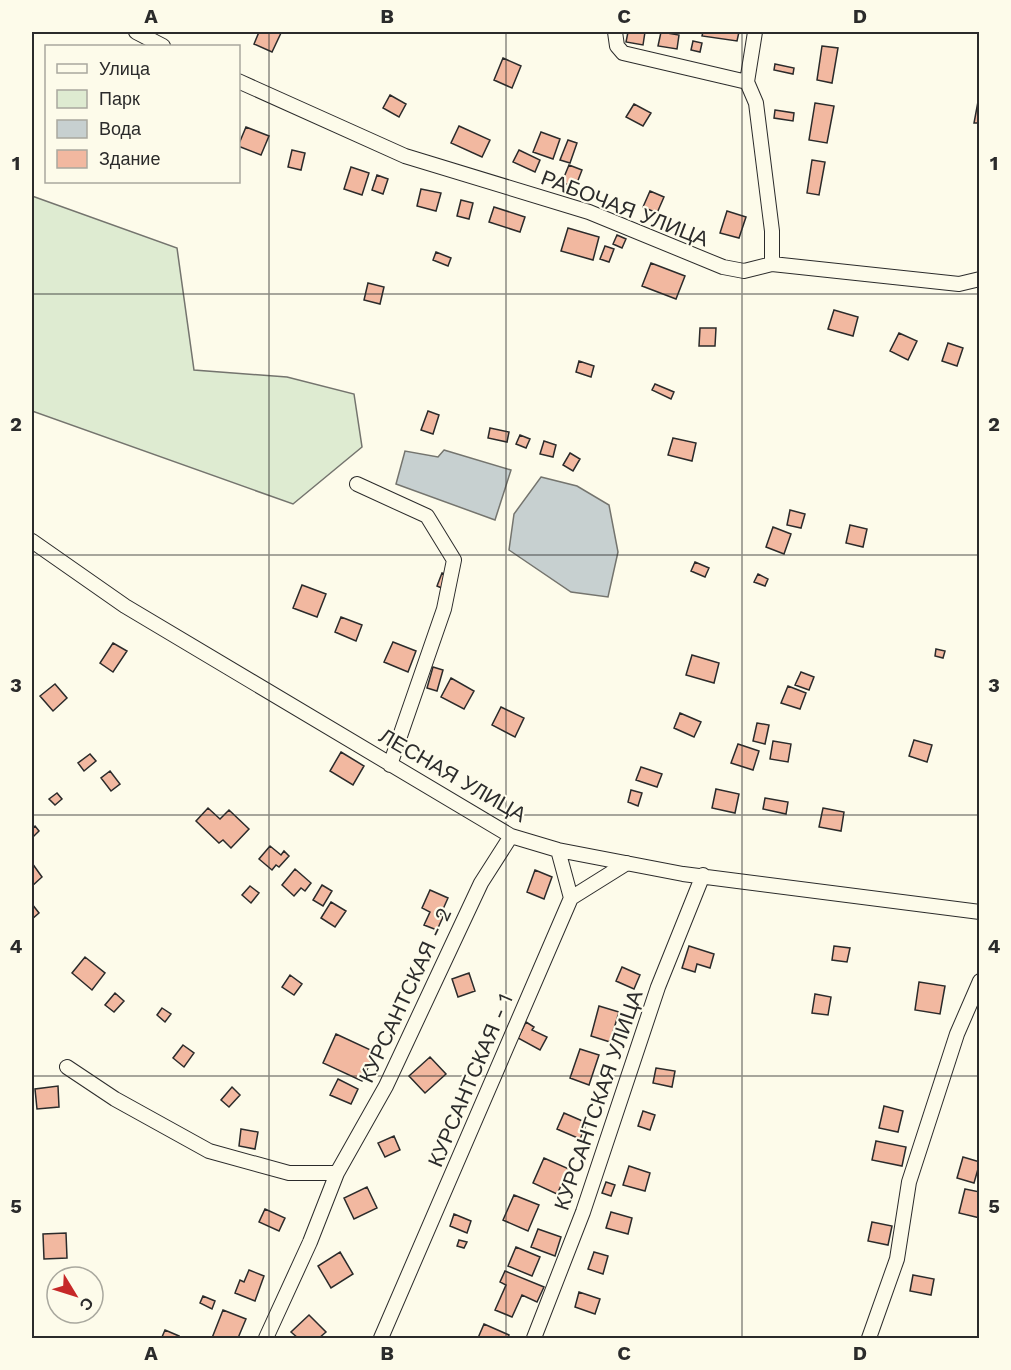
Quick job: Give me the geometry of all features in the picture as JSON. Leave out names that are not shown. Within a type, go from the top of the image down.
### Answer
[{"type":"street","points":[[136,32],[162,45]]},
{"type":"street","points":[[615,32],[617,46],[623,53],[747,82]]},
{"type":"street","points":[[755,32],[747,82],[756,103],[772,231],[772,264]]},
{"type":"street","name":"РАБОЧАЯ УЛИЦА","points":[[240,82],[405,156],[589,212],[723,267],[744,271],[772,264],[959,284],[980,279]]},
{"type":"street","points":[[357,484],[427,516],[454,560],[444,609],[390,765]]},
{"type":"street","name":"ЛЕСНАЯ УЛИЦА","points":[[32,541],[125,606],[511,836],[558,850],[703,876],[980,912]]},
{"type":"street","name":"КУРСАНТСКАЯ - 2","points":[[266,1338],[310,1242],[337,1173],[386,1086],[481,883],[511,836]]},
{"type":"street","points":[[558,850],[571,898],[627,863]]},
{"type":"street","name":"КУРСАНТСКАЯ УЛИЦА","points":[[534,1338],[583,1212],[658,987],[703,876]]},
{"type":"street","name":"КУРСАНТСКАЯ - 1","points":[[381,1338],[571,898]]},
{"type":"street","points":[[869,1338],[897,1259],[909,1182],[957,1034],[980,981]]},
{"type":"street","points":[[67,1067],[115,1099],[209,1151],[289,1173],[337,1173]]},
{"type":"green space","points":[[32,196],[177,248],[194,370],[287,377],[354,394],[362,447],[293,504],[32,411]]},
{"type":"water","points":[[444,450],[511,470],[495,520],[396,484],[405,451],[438,457]]},
{"type":"water","points":[[541,477],[577,486],[609,505],[618,552],[608,597],[571,592],[509,550],[514,514]]},
{"type":"building","points":[[259,32],[281,33],[272,52],[254,44]]},
{"type":"building","points":[[628,32],[645,32],[643,45],[626,42]]},
{"type":"building","points":[[661,32],[679,35],[677,49],[658,46]]},
{"type":"building","points":[[703,32],[739,32],[737,41],[702,36]]},
{"type":"building","points":[[693,41],[702,43],[700,52],[691,50]]},
{"type":"building","points":[[822,46],[838,48],[832,83],[817,80]]},
{"type":"building","points":[[503,58],[521,66],[512,88],[494,80]]},
{"type":"building","points":[[775,64],[794,68],[793,74],[774,70]]},
{"type":"building","points":[[980,91],[980,123],[974,123]]},
{"type":"building","points":[[390,95],[406,104],[399,117],[383,108]]},
{"type":"building","points":[[815,103],[834,106],[827,143],[809,140]]},
{"type":"building","points":[[634,104],[651,113],[643,126],[626,117]]},
{"type":"building","points":[[775,110],[794,113],[793,121],[774,118]]},
{"type":"building","points":[[459,126],[490,140],[482,157],[451,143]]},
{"type":"building","points":[[246,127],[269,136],[261,155],[240,147]]},
{"type":"building","points":[[541,132],[560,139],[553,159],[533,152]]},
{"type":"building","points":[[568,140],[577,143],[570,163],[560,160]]},
{"type":"building","points":[[292,150],[305,153],[301,170],[288,167]]},
{"type":"building","points":[[519,150],[540,160],[535,172],[513,162]]},
{"type":"building","points":[[812,160],[825,162],[819,195],[807,193]]},
{"type":"building","points":[[569,165],[582,170],[575,188],[562,182]]},
{"type":"building","points":[[351,167],[369,173],[362,195],[344,189]]},
{"type":"building","points":[[377,175],[388,179],[383,194],[372,190]]},
{"type":"building","points":[[421,189],[441,193],[436,211],[417,206]]},
{"type":"building","points":[[650,191],[664,197],[657,213],[643,207]]},
{"type":"building","points":[[461,200],[473,203],[469,219],[457,216]]},
{"type":"building","points":[[494,207],[525,217],[520,232],[489,222]]},
{"type":"building","points":[[727,211],[746,217],[739,238],[720,233]]},
{"type":"building","points":[[568,228],[599,237],[593,260],[561,251]]},
{"type":"building","points":[[617,235],[626,239],[622,248],[613,244]]},
{"type":"building","points":[[605,246],[614,249],[609,262],[600,259]]},
{"type":"building","points":[[436,252],[451,258],[448,266],[433,260]]},
{"type":"building","points":[[651,263],[685,276],[676,299],[642,286]]},
{"type":"building","points":[[368,283],[384,287],[380,304],[364,300]]},
{"type":"building","points":[[834,310],[858,317],[853,336],[828,329]]},
{"type":"building","points":[[700,328],[716,328],[715,346],[699,346]]},
{"type":"building","points":[[899,333],[917,341],[908,360],[890,351]]},
{"type":"building","points":[[948,343],[963,348],[957,366],[942,361]]},
{"type":"building","points":[[579,361],[594,366],[591,377],[576,372]]},
{"type":"building","points":[[655,384],[674,392],[671,399],[652,390]]},
{"type":"building","points":[[428,411],[439,415],[433,434],[421,430]]},
{"type":"building","points":[[490,428],[509,432],[507,442],[488,438]]},
{"type":"building","points":[[520,435],[530,439],[526,448],[516,444]]},
{"type":"building","points":[[673,438],[696,443],[692,461],[668,455]]},
{"type":"building","points":[[544,441],[556,445],[553,457],[540,454]]},
{"type":"building","points":[[570,453],[580,459],[573,471],[563,465]]},
{"type":"building","points":[[790,510],[805,514],[801,528],[787,525]]},
{"type":"building","points":[[850,525],[867,529],[863,547],[846,543]]},
{"type":"building","points":[[773,527],[791,534],[784,554],[766,547]]},
{"type":"building","points":[[695,562],[709,568],[705,577],[691,571]]},
{"type":"building","points":[[442,573],[449,576],[444,589],[437,586]]},
{"type":"building","points":[[758,574],[768,579],[765,586],[754,582]]},
{"type":"building","points":[[302,585],[326,594],[317,617],[293,608]]},
{"type":"building","points":[[341,617],[362,625],[356,641],[335,632]]},
{"type":"building","points":[[393,642],[416,651],[408,672],[384,662]]},
{"type":"building","points":[[113,643],[127,651],[113,672],[100,663]]},
{"type":"building","points":[[936,649],[945,651],[943,658],[935,656]]},
{"type":"building","points":[[692,655],[719,663],[714,683],[686,675]]},
{"type":"building","points":[[433,667],[443,670],[437,691],[427,688]]},
{"type":"building","points":[[801,672],[814,677],[809,690],[795,685]]},
{"type":"building","points":[[451,678],[474,691],[464,709],[441,697]]},
{"type":"building","points":[[55,684],[67,698],[53,711],[40,696]]},
{"type":"building","points":[[788,686],[806,693],[800,709],[781,703]]},
{"type":"building","points":[[501,707],[524,718],[515,737],[492,725]]},
{"type":"building","points":[[680,713],[701,722],[694,737],[674,728]]},
{"type":"building","points":[[757,723],[769,725],[765,744],[753,741]]},
{"type":"building","points":[[914,740],[932,745],[927,762],[909,756]]},
{"type":"building","points":[[773,741],[791,744],[788,762],[770,759]]},
{"type":"building","points":[[738,744],[759,751],[753,770],[731,763]]},
{"type":"building","points":[[341,752],[364,766],[353,785],[330,771]]},
{"type":"building","points":[[90,754],[96,761],[84,771],[78,763]]},
{"type":"building","points":[[641,767],[662,774],[657,787],[636,780]]},
{"type":"building","points":[[110,771],[120,784],[111,791],[101,778]]},
{"type":"building","points":[[716,789],[739,794],[735,813],[712,808]]},
{"type":"building","points":[[631,790],[642,793],[638,806],[628,802]]},
{"type":"building","points":[[57,793],[62,799],[55,805],[49,799]]},
{"type":"building","points":[[765,798],[788,802],[786,814],[763,809]]},
{"type":"building","points":[[208,808],[220,819],[229,810],[249,829],[231,848],[223,840],[219,843],[196,821]]},
{"type":"building","points":[[823,808],[844,812],[841,831],[819,827]]},
{"type":"building","points":[[35,826],[39,831],[32,838],[32,829]]},
{"type":"building","points":[[270,846],[281,855],[284,851],[289,856],[279,867],[276,865],[272,870],[259,859]]},
{"type":"building","points":[[32,863],[42,877],[32,886]]},
{"type":"building","points":[[295,869],[311,883],[305,891],[301,888],[294,896],[282,885]]},
{"type":"building","points":[[535,870],[552,877],[544,899],[527,892]]},
{"type":"building","points":[[322,885],[332,891],[323,906],[313,900]]},
{"type":"building","points":[[250,886],[259,893],[251,903],[242,895]]},
{"type":"building","points":[[430,890],[448,898],[437,930],[424,925],[430,912],[422,908]]},
{"type":"building","points":[[331,902],[346,911],[335,927],[321,918]]},
{"type":"building","points":[[32,904],[39,913],[32,919]]},
{"type":"building","points":[[689,946],[714,954],[710,968],[697,964],[695,972],[682,968]]},
{"type":"building","points":[[834,946],[850,948],[847,962],[832,960]]},
{"type":"building","points":[[85,957],[105,973],[92,990],[72,973]]},
{"type":"building","points":[[622,967],[640,975],[634,989],[616,981]]},
{"type":"building","points":[[469,973],[475,991],[458,997],[452,979]]},
{"type":"building","points":[[290,975],[302,984],[294,995],[282,987]]},
{"type":"building","points":[[919,982],[945,986],[940,1014],[915,1010]]},
{"type":"building","points":[[115,993],[124,1001],[114,1012],[105,1005]]},
{"type":"building","points":[[815,994],[831,997],[828,1015],[812,1013]]},
{"type":"building","points":[[599,1006],[619,1012],[610,1042],[591,1036]]},
{"type":"building","points":[[162,1008],[171,1014],[165,1022],[157,1015]]},
{"type":"building","points":[[526,1022],[534,1027],[532,1030],[547,1037],[540,1050],[518,1038]]},
{"type":"building","points":[[336,1034],[375,1052],[362,1081],[323,1063]]},
{"type":"building","points":[[183,1045],[194,1053],[184,1067],[173,1058]]},
{"type":"building","points":[[580,1049],[599,1055],[589,1085],[570,1078]]},
{"type":"building","points":[[430,1057],[446,1074],[425,1093],[409,1076]]},
{"type":"building","points":[[656,1068],[675,1071],[672,1087],[653,1083]]},
{"type":"building","points":[[338,1079],[358,1089],[351,1104],[330,1095]]},
{"type":"building","points":[[58,1086],[59,1107],[37,1109],[35,1089]]},
{"type":"building","points":[[232,1087],[240,1095],[229,1107],[221,1100]]},
{"type":"building","points":[[884,1106],[903,1111],[898,1132],[879,1128]]},
{"type":"building","points":[[643,1111],[655,1115],[650,1130],[638,1126]]},
{"type":"building","points":[[564,1113],[587,1123],[580,1139],[557,1129]]},
{"type":"building","points":[[241,1129],[258,1132],[255,1149],[239,1146]]},
{"type":"building","points":[[394,1136],[400,1150],[385,1157],[378,1143]]},
{"type":"building","points":[[876,1141],[906,1147],[902,1166],[872,1160]]},
{"type":"building","points":[[963,1157],[980,1162],[974,1183],[957,1178]]},
{"type":"building","points":[[544,1158],[569,1169],[557,1194],[533,1183]]},
{"type":"building","points":[[629,1166],[650,1173],[645,1191],[623,1185]]},
{"type":"building","points":[[606,1182],[615,1185],[611,1196],[602,1193]]},
{"type":"building","points":[[367,1187],[377,1208],[354,1219],[344,1198]]},
{"type":"building","points":[[965,1189],[980,1192],[980,1218],[959,1213]]},
{"type":"building","points":[[514,1195],[539,1205],[528,1231],[503,1220]]},
{"type":"building","points":[[265,1209],[285,1218],[279,1231],[259,1222]]},
{"type":"building","points":[[611,1212],[632,1218],[628,1234],[606,1228]]},
{"type":"building","points":[[454,1214],[471,1221],[467,1233],[450,1226]]},
{"type":"building","points":[[872,1222],[892,1226],[888,1245],[868,1241]]},
{"type":"building","points":[[538,1229],[561,1237],[555,1256],[531,1247]]},
{"type":"building","points":[[66,1233],[67,1258],[44,1259],[43,1234]]},
{"type":"building","points":[[459,1240],[467,1242],[464,1248],[457,1246]]},
{"type":"building","points":[[516,1247],[540,1257],[532,1276],[508,1266]]},
{"type":"building","points":[[340,1252],[353,1274],[331,1288],[318,1266]]},
{"type":"building","points":[[594,1252],[608,1256],[603,1274],[588,1269]]},
{"type":"building","points":[[249,1270],[264,1276],[255,1301],[235,1293],[240,1280],[244,1282]]},
{"type":"building","points":[[505,1271],[544,1287],[537,1302],[522,1295],[512,1317],[495,1310],[506,1285],[500,1282]]},
{"type":"building","points":[[913,1275],[934,1279],[931,1295],[910,1291]]},
{"type":"building","points":[[579,1292],[600,1299],[595,1314],[575,1307]]},
{"type":"building","points":[[203,1296],[215,1301],[212,1309],[200,1303]]},
{"type":"building","points":[[223,1310],[246,1319],[238,1338],[212,1338]]},
{"type":"building","points":[[309,1315],[326,1332],[319,1338],[298,1338],[291,1332]]},
{"type":"building","points":[[484,1324],[509,1335],[508,1338],[478,1338]]},
{"type":"building","points":[[165,1330],[179,1336],[178,1338],[162,1337]]}]
